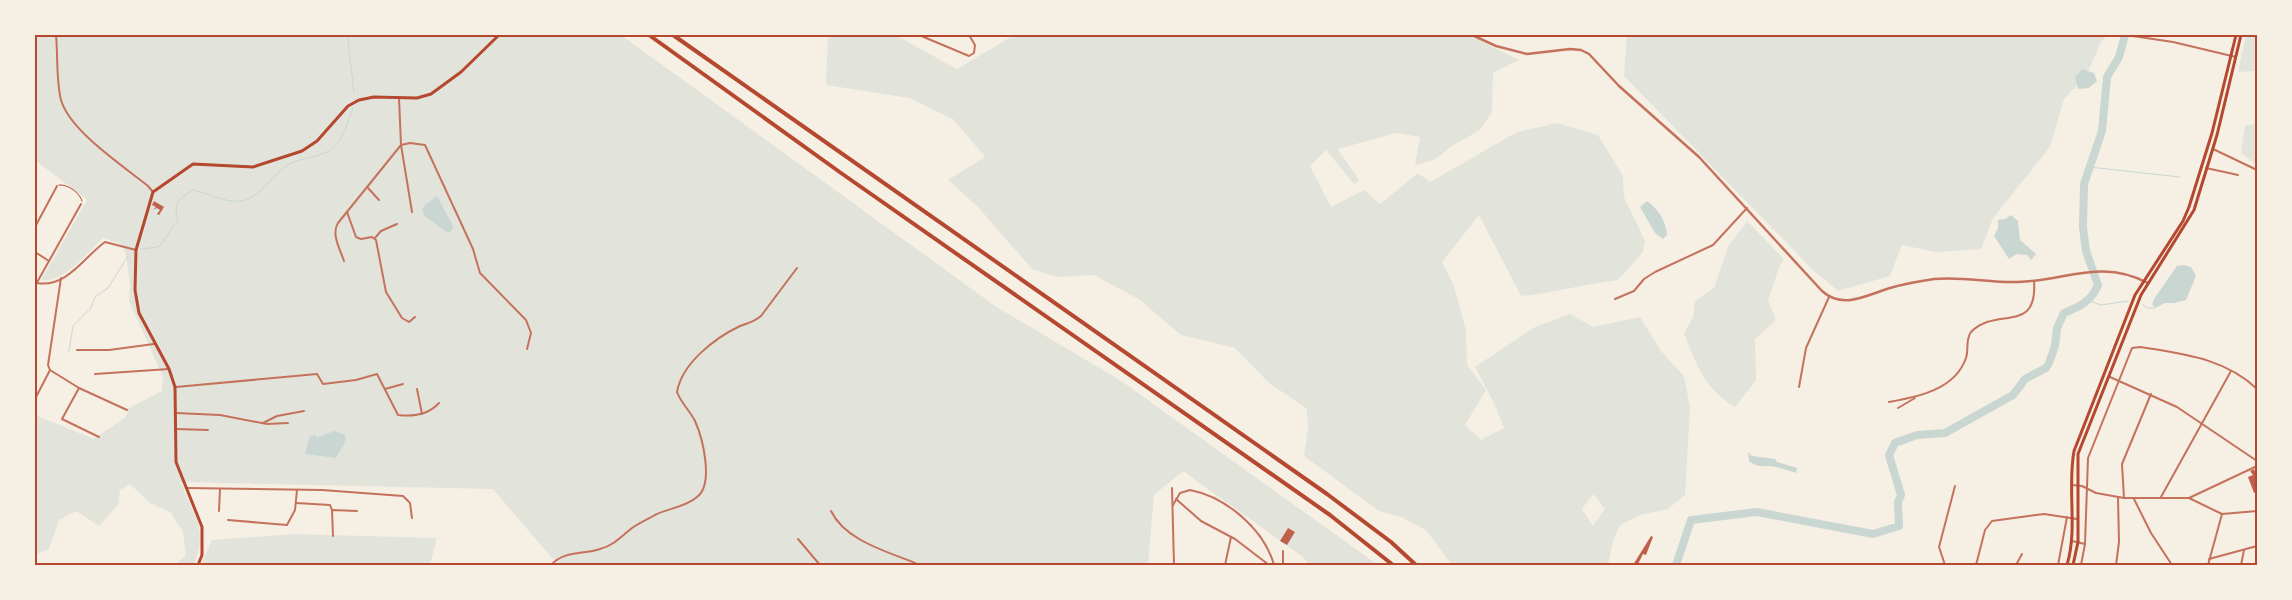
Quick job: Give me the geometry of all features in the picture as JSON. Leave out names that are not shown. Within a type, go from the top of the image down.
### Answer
[{"type":"highway","points":[[649,35],[841,173],[1330,514],[1393,565]]},
{"type":"highway","points":[[673,35],[1327,494],[1391,542],[1416,565]]},
{"type":"main road","points":[[198,565],[202,555],[202,527],[176,462],[175,387],[169,370],[139,313],[134,278],[136,250],[153,192],[193,164],[253,167],[299,153],[317,141],[351,103],[370,97],[417,98],[431,94],[461,72],[499,35]]},
{"type":"main road","points":[[2234,56],[2236,35]]},
{"type":"main road","points":[[2073,565],[2078,542],[2074,485],[2078,454],[2135,307],[2148,283],[2191,216],[2212,149],[2234,56],[2241,35]]},
{"type":"main road","points":[[2067,565],[2072,540],[2074,452],[2131,305],[2144,281],[2183,221],[2215,134]]},
{"type":"street","points":[[56,35],[60,94],[65,109],[89,137],[153,192]]},
{"type":"street","points":[[919,35],[969,56],[974,53],[975,48],[969,35]]},
{"type":"street","points":[[1472,35],[1496,46],[1527,54],[1544,54],[1570,49],[1587,54],[1682,141],[1829,297],[1840,300],[1855,300],[1891,288],[1935,279],[1956,279],[1988,283],[2034,281],[2082,271],[2097,270],[2122,273],[2148,283]]},
{"type":"street","points":[[2127,35],[2173,42],[2234,56]]},
{"type":"street","points":[[399,98],[401,145],[412,212]]},
{"type":"street","points":[[344,261],[335,228],[401,145],[417,144],[428,148],[445,191],[473,249],[480,273],[526,320],[531,333],[526,349]]},
{"type":"street","points":[[2212,149],[2257,170]]},
{"type":"street","points":[[2206,168],[2238,175]]},
{"type":"street","points":[[35,227],[57,186]]},
{"type":"street","points":[[368,188],[379,200]]},
{"type":"street","points":[[35,286],[81,204]]},
{"type":"street","points":[[1615,299],[1634,291],[1644,279],[1655,272],[1712,245],[1747,208]]},
{"type":"street","points":[[347,212],[356,237],[361,239],[375,238],[381,231],[396,224]]},
{"type":"street","points":[[375,238],[382,261],[388,297],[404,320],[412,321],[415,317]]},
{"type":"street","points":[[37,283],[46,283],[72,272],[105,242],[136,250]]},
{"type":"street","points":[[35,252],[49,261]]},
{"type":"street","points":[[551,565],[558,558],[568,554],[580,554],[608,547],[634,527],[665,510],[688,503],[702,492],[706,483],[704,456],[696,423],[677,392],[678,386],[689,368],[709,346],[741,326],[754,322],[761,316],[797,268]]},
{"type":"street","points":[[61,278],[48,365],[50,370],[79,388],[127,410]]},
{"type":"street","points":[[1898,408],[1938,388],[1959,370],[1966,360],[1968,337],[1973,331],[2000,318],[2026,313],[2032,303],[2034,281]]},
{"type":"street","points":[[1799,387],[1806,348],[1829,297]]},
{"type":"street","points":[[77,350],[109,350],[154,344]]},
{"type":"street","points":[[2081,565],[2086,544],[2088,458],[2132,348],[2141,347],[2194,356],[2214,362],[2232,371],[2257,389]]},
{"type":"street","points":[[35,399],[50,370]]},
{"type":"street","points":[[95,374],[169,370]]},
{"type":"street","points":[[2161,498],[2232,371]]},
{"type":"street","points":[[175,387],[317,374],[323,384],[356,380],[377,374],[398,415],[431,412],[439,403]]},
{"type":"street","points":[[2103,374],[2118,379],[2177,407],[2257,461]]},
{"type":"street","points":[[385,389],[403,384]]},
{"type":"street","points":[[79,388],[62,419],[99,437]]},
{"type":"street","points":[[417,389],[422,414]]},
{"type":"street","points":[[2124,498],[2122,464],[2151,394]]},
{"type":"street","points":[[1888,402],[1918,397]]},
{"type":"street","points":[[264,423],[277,416],[304,411]]},
{"type":"street","points":[[176,413],[220,415],[264,423],[288,423]]},
{"type":"street","points":[[175,429],[208,430]]},
{"type":"street","points":[[2074,485],[2086,488],[2096,494],[2124,498],[2189,498],[2257,466]]},
{"type":"street","points":[[1945,565],[1939,546],[1955,486]]},
{"type":"street","points":[[186,488],[297,490],[403,496],[410,503],[412,518]]},
{"type":"street","points":[[1172,488],[1174,565]]},
{"type":"street","points":[[219,511],[220,489]]},
{"type":"street","points":[[228,520],[287,524],[296,504],[297,490]]},
{"type":"street","points":[[1173,505],[1180,493],[1190,490],[1202,493],[1229,508],[1257,532],[1264,541],[1274,565]]},
{"type":"street","points":[[2116,565],[2119,542],[2118,497]]},
{"type":"street","points":[[1176,498],[1201,521],[1231,537],[1269,565]]},
{"type":"street","points":[[2189,498],[2222,514],[2257,511]]},
{"type":"street","points":[[2134,499],[2151,533],[2171,565]]},
{"type":"street","points":[[296,504],[325,503],[330,505],[332,510],[333,536]]},
{"type":"street","points":[[332,510],[357,511]]},
{"type":"street","points":[[832,511],[840,525],[859,540],[920,565]]},
{"type":"street","points":[[1976,565],[1984,530],[1992,521],[2035,514],[2077,517]]},
{"type":"street","points":[[2208,565],[2222,514]]},
{"type":"street","points":[[2058,565],[2067,517]]},
{"type":"street","points":[[1225,565],[1231,537]]},
{"type":"street","points":[[798,539],[820,565]]},
{"type":"street","points":[[2072,540],[2086,544]]},
{"type":"street","points":[[2209,559],[2257,546]]},
{"type":"street","points":[[1283,550],[1283,565]]},
{"type":"street","points":[[2241,565],[2244,550]]},
{"type":"street","points":[[2016,565],[2022,554]]},
{"type":"path","points":[[57,186],[61,184],[70,188],[82,198],[81,204]]},
{"type":"shaded area","points":[[35,35],[621,35],[998,308],[1120,380],[1378,565],[1309,565],[1303,557],[1183,471],[1154,495],[1148,565],[558,565],[493,489],[181,482],[199,531],[200,540],[194,565],[175,565],[186,555],[183,532],[170,512],[150,503],[130,484],[120,490],[118,505],[99,526],[76,511],[59,520],[49,549],[35,555],[35,415],[94,439],[126,417],[129,408],[162,391],[163,377],[129,301],[130,286],[126,254],[121,244],[103,238],[75,266],[58,277],[41,280],[87,200],[35,160]]},
{"type":"shaded area","points":[[828,35],[897,36],[957,69],[1014,35],[1468,35],[1519,60],[1493,73],[1492,112],[1480,130],[1452,146],[1434,160],[1415,165],[1420,137],[1396,133],[1338,149],[1359,180],[1354,184],[1326,150],[1310,166],[1331,207],[1364,190],[1380,204],[1418,173],[1430,182],[1517,132],[1557,123],[1598,135],[1623,176],[1624,197],[1645,241],[1643,252],[1618,280],[1521,296],[1479,215],[1442,262],[1454,286],[1466,330],[1467,365],[1486,390],[1465,425],[1481,440],[1504,428],[1493,401],[1475,367],[1533,328],[1570,314],[1593,327],[1640,317],[1662,352],[1684,376],[1690,407],[1685,495],[1668,509],[1640,515],[1620,525],[1613,541],[1608,565],[1452,565],[1426,530],[1401,517],[1379,511],[1304,456],[1308,430],[1307,409],[1268,382],[1235,348],[1181,335],[1140,300],[1094,275],[1057,277],[1032,269],[979,208],[948,180],[985,157],[953,119],[909,98],[826,85]],"holes":[[[1593,494],[1605,509],[1593,526],[1582,509]]]},
{"type":"shaded area","points":[[1627,35],[2108,35],[2101,42],[2086,76],[2064,99],[2050,147],[1993,218],[1981,249],[1936,252],[1902,245],[1890,276],[1838,291],[1811,268],[1624,76]]},
{"type":"shaded area","points":[[2246,35],[2257,35],[2257,71],[2238,72]]},
{"type":"shaded area","points":[[2082,69],[2094,73],[2097,81],[2089,88],[2078,89],[2075,77]]},
{"type":"shaded area","points":[[2257,123],[2257,165],[2241,153],[2245,126]]},
{"type":"shaded area","points":[[437,196],[452,224],[453,229],[448,233],[425,216],[422,210],[426,204]]},
{"type":"shaded area","points":[[1647,201],[1655,208],[1663,220],[1667,235],[1663,239],[1655,233],[1640,207]]},
{"type":"shaded area","points":[[2011,215],[2018,221],[2020,240],[2036,254],[2031,260],[2027,255],[2017,254],[2009,259],[1994,236],[1998,228],[1998,220],[2005,219]]},
{"type":"shaded area","points":[[1747,221],[1784,259],[1768,300],[1776,320],[1755,339],[1756,380],[1735,407],[1708,384],[1684,334],[1693,317],[1695,301],[1714,288],[1728,247]]},
{"type":"shaded area","points":[[2177,266],[2191,267],[2196,276],[2186,300],[2165,303],[2155,308],[2152,304],[2154,299]]},
{"type":"shaded area","points":[[334,431],[345,435],[345,442],[336,458],[305,454],[310,436],[316,435],[317,438]]},
{"type":"shaded area","points":[[1748,452],[1752,456],[1775,459],[1777,462],[1797,468],[1796,473],[1776,467],[1756,465],[1749,461]]},
{"type":"shaded area","points":[[293,534],[437,538],[430,565],[201,565],[212,540]]},
{"type":"building","points":[[154,201],[164,207],[159,215],[157,214],[160,210],[157,208],[153,210],[156,207],[152,205]]},
{"type":"building","points":[[2254,469],[2257,476],[2257,491],[2254,493],[2248,477],[2253,475],[2250,471]]},
{"type":"building","points":[[1288,528],[1295,532],[1287,545],[1280,541]]},
{"type":"building","points":[[1651,536],[1653,537],[1646,555],[1643,554],[1639,565],[1633,565]]},
{"type":"waterway","points":[[348,35],[354,93]]},
{"type":"waterway","points":[[1676,565],[1691,520],[1757,512],[1873,534],[1899,526],[1898,502],[1901,495],[1889,455],[1895,443],[1917,435],[1945,433],[2013,395],[2025,379],[2046,368],[2055,346],[2057,328],[2064,313],[2080,306],[2089,299],[2098,285],[2086,251],[2083,227],[2084,184],[2102,131],[2107,77],[2119,57],[2125,35]]},
{"type":"waterway","points":[[141,249],[159,247],[178,220],[176,214],[178,202],[193,190],[229,201],[241,201],[259,192],[281,170],[291,163],[332,149],[342,136],[353,108]]},
{"type":"waterway","points":[[2089,167],[2180,177]]},
{"type":"waterway","points":[[69,351],[73,326],[91,308],[95,297],[108,288],[128,256]]},
{"type":"waterway","points":[[2088,300],[2101,305],[2128,301]]},
{"type":"waterway","points":[[2143,304],[2146,308],[2155,308]]}]
